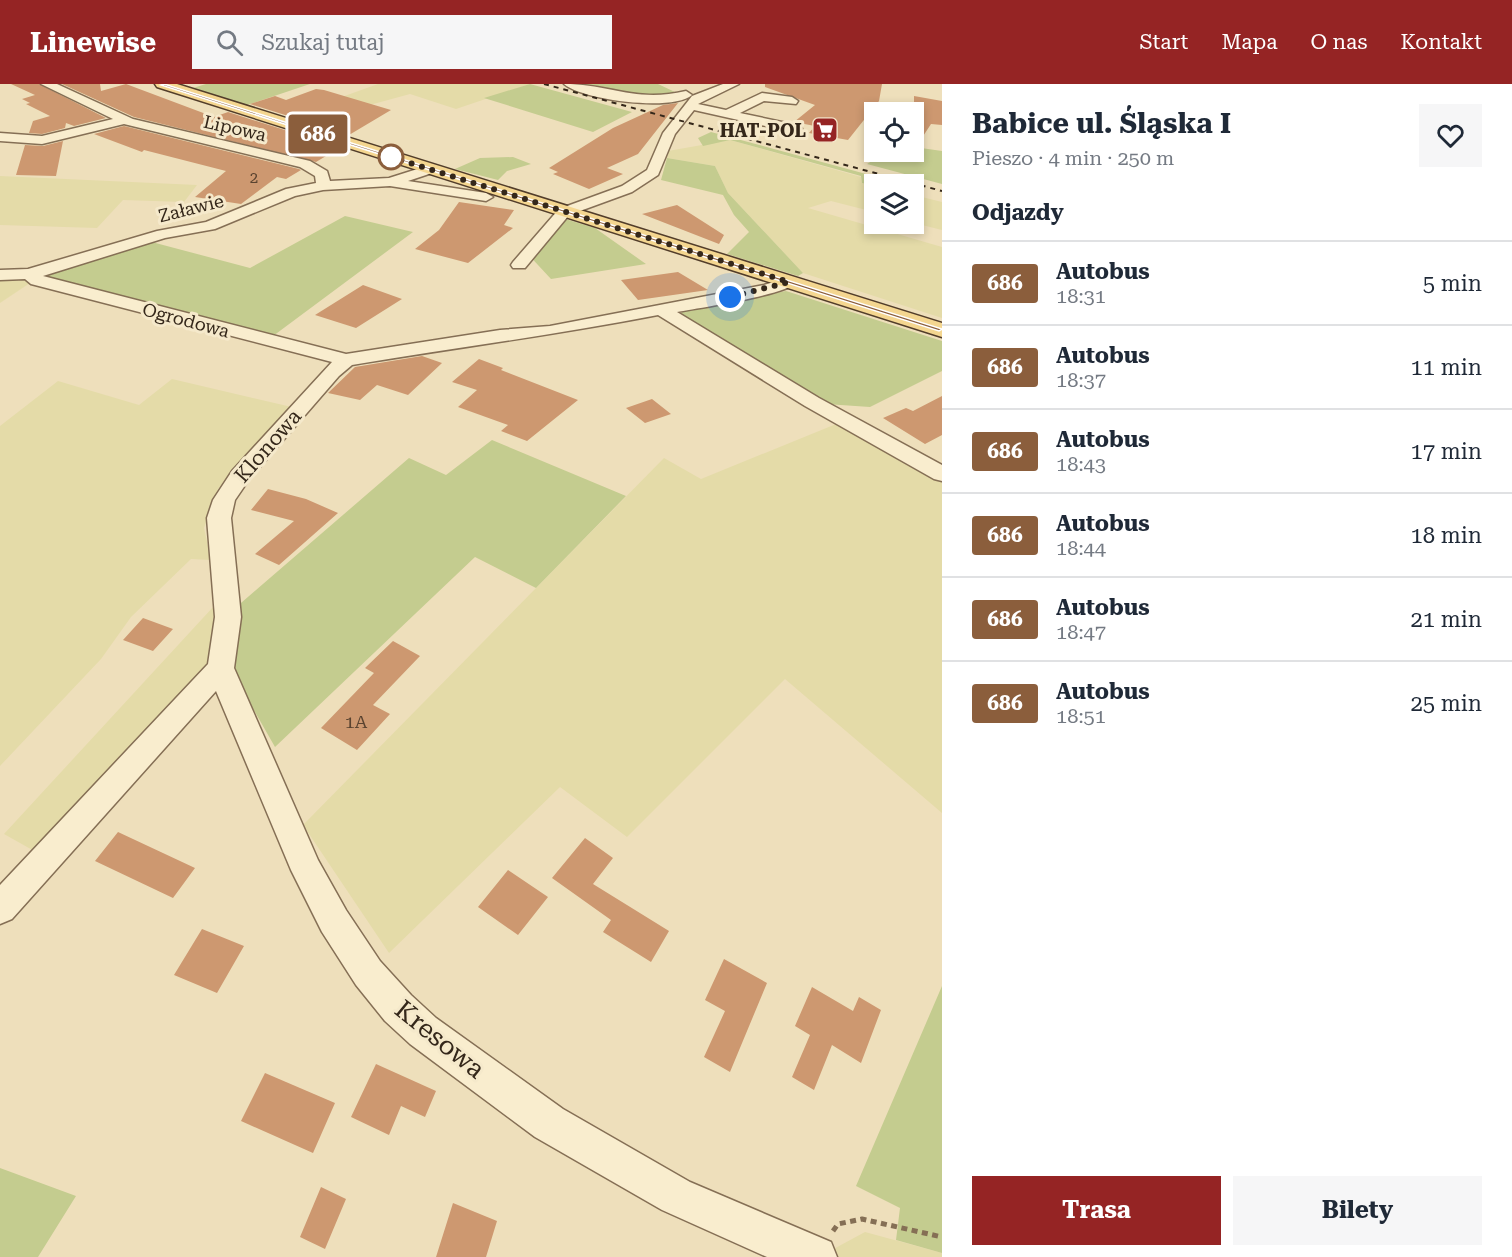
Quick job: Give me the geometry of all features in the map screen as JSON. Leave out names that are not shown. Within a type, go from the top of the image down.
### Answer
[{"type":"main road","points":[[162,84],[942,330]]},
{"type":"street","name":"Lipowa","points":[[47,84],[126,120],[305,164],[322,174],[323,186]]},
{"type":"street","points":[[570,84],[634,101],[691,100],[733,84]]},
{"type":"street","points":[[666,84],[691,100],[728,114],[796,129]]},
{"type":"street","points":[[728,114],[762,97],[792,101]]},
{"type":"street","points":[[519,265],[564,212],[627,189],[653,172],[669,133],[691,100]]},
{"type":"street","name":"Lipowa","points":[[0,137],[42,140],[126,120]]},
{"type":"street","name":"Załawie","points":[[390,182],[430,169]]},
{"type":"street","name":"Załawie","points":[[0,275],[29,274],[163,234],[210,226],[291,192],[323,186],[390,182],[486,197]]},
{"type":"street","name":"Ogrodowa","points":[[29,274],[37,280],[272,343],[346,360]]},
{"type":"street","points":[[346,360],[500,336],[550,332],[663,311],[768,289],[789,282]]},
{"type":"street","points":[[663,311],[803,396],[942,474]]},
{"type":"street","name":"Klonowa","points":[[221,668],[228,617],[219,518],[224,500],[240,476],[346,360]]},
{"type":"street","points":[[0,908],[221,668]]},
{"type":"street","name":"Kresowa","points":[[221,668],[250,741],[323,901],[368,973],[398,1008],[423,1031],[549,1123],[676,1196],[816,1257]]},
{"type":"path","points":[[816,1257],[837,1224],[862,1218],[942,1237]]},
{"type":"shaded area","points":[[378,84],[530,84],[456,109],[410,94],[366,106],[315,127],[286,117]]},
{"type":"shaded area","points":[[730,140],[861,177],[864,184],[864,209],[831,201],[808,208],[864,224],[864,234],[897,234],[942,247],[942,318],[803,273],[728,193],[715,166],[667,158],[668,151]]},
{"type":"shaded area","points":[[0,176],[197,185],[184,202],[123,200],[97,228],[0,225]]},
{"type":"shaded area","points":[[924,198],[942,202],[942,230],[924,226]]},
{"type":"shaded area","points":[[17,278],[30,283],[0,303],[0,279]]},
{"type":"shaded area","points":[[172,379],[296,408],[218,489],[204,528],[211,560],[191,559],[131,617],[101,659],[0,766],[0,426],[58,381],[139,405]]},
{"type":"shaded area","points":[[841,422],[942,481],[942,813],[785,679],[627,837],[560,787],[389,953],[303,825],[664,458],[701,479]]},
{"type":"shaded area","points":[[214,606],[216,639],[211,666],[36,852],[4,834]]},
{"type":"shaded area","points":[[865,1232],[942,1253],[942,1257],[827,1257],[828,1252]]},
{"type":"green space","points":[[206,84],[310,84],[247,105],[193,88]]},
{"type":"green space","points":[[530,84],[632,112],[593,132],[484,98]]},
{"type":"green space","points":[[581,84],[658,84],[677,93],[653,98],[629,97]]},
{"type":"green space","points":[[711,132],[866,174],[864,174],[864,184],[861,176],[730,140],[703,146],[698,138]]},
{"type":"green space","points":[[924,148],[942,151],[942,184],[924,179],[924,174],[904,174],[867,164],[870,162],[924,162]]},
{"type":"green space","points":[[513,157],[531,164],[507,171],[498,180],[455,169],[480,158]]},
{"type":"green space","points":[[667,158],[715,166],[728,193],[803,273],[798,276],[727,254],[749,232],[734,215],[723,195],[661,180]]},
{"type":"green space","points":[[552,215],[595,228],[646,264],[551,279],[525,251]]},
{"type":"green space","points":[[345,216],[413,232],[269,339],[38,276],[148,241],[250,268]]},
{"type":"green space","points":[[786,291],[942,341],[942,371],[870,407],[826,404],[682,319],[682,311]]},
{"type":"green space","points":[[492,440],[626,496],[536,588],[475,557],[275,747],[231,670],[234,609],[409,458],[446,475]]},
{"type":"green space","points":[[942,986],[942,1253],[896,1240],[900,1208],[856,1186]]},
{"type":"green space","points":[[0,1168],[76,1196],[38,1257],[0,1257]]},
{"type":"building","points":[[11,84],[39,84],[106,118],[74,126],[66,123],[65,128],[42,134],[29,133],[33,121],[50,116],[26,104],[30,103],[22,99],[35,95]]},
{"type":"building","points":[[62,84],[100,84],[101,91],[126,84],[214,117],[228,112],[332,145],[323,151],[331,153],[316,162],[134,117]]},
{"type":"building","points":[[765,84],[882,84],[879,101],[864,102],[864,120],[848,140],[809,133],[815,126],[794,122],[815,105],[765,87]]},
{"type":"building","points":[[316,89],[391,110],[349,135],[250,104],[275,96],[286,100]]},
{"type":"building","points":[[914,96],[942,101],[942,125],[931,124],[924,135],[924,102],[914,102]]},
{"type":"building","points":[[678,103],[638,154],[607,168],[623,174],[589,189],[553,174],[558,172],[549,168],[613,128],[663,105]]},
{"type":"building","points":[[124,126],[301,170],[286,179],[277,177],[241,204],[195,197],[226,171],[144,150],[142,152],[94,134]]},
{"type":"building","points":[[63,141],[56,176],[16,175],[25,145],[43,146]]},
{"type":"building","points":[[459,202],[514,210],[504,225],[513,228],[468,263],[415,249],[439,230]]},
{"type":"building","points":[[677,205],[724,235],[719,244],[642,214]]},
{"type":"building","points":[[678,272],[708,290],[638,300],[621,280]]},
{"type":"building","points":[[363,285],[402,299],[356,328],[315,315]]},
{"type":"building","points":[[422,356],[442,363],[408,395],[377,385],[360,400],[328,393],[355,367]]},
{"type":"building","points":[[479,359],[578,400],[527,441],[501,431],[508,425],[458,407],[477,390],[452,382]]},
{"type":"building","points":[[942,396],[942,435],[925,444],[883,418],[906,408],[913,411]]},
{"type":"building","points":[[652,399],[671,414],[645,423],[626,408]]},
{"type":"building","points":[[268,489],[306,499],[338,513],[279,565],[255,554],[294,521],[251,510]]},
{"type":"building","points":[[143,618],[173,629],[153,651],[123,640]]},
{"type":"building","points":[[393,641],[420,656],[373,705],[390,714],[357,750],[321,728],[374,673],[365,668]]},
{"type":"building","points":[[118,832],[195,868],[173,898],[95,861]]},
{"type":"building","points":[[585,838],[613,858],[593,884],[669,931],[651,962],[603,932],[611,920],[552,878]]},
{"type":"building","points":[[508,870],[548,897],[518,935],[478,907]]},
{"type":"building","points":[[202,929],[244,946],[217,993],[174,975]]},
{"type":"building","points":[[724,959],[767,983],[730,1072],[704,1057],[725,1011],[705,1000]]},
{"type":"building","points":[[812,987],[853,1011],[859,997],[881,1010],[861,1063],[832,1045],[814,1090],[792,1077],[810,1035],[795,1026]]},
{"type":"building","points":[[376,1064],[436,1091],[425,1117],[401,1106],[389,1135],[351,1117]]},
{"type":"building","points":[[265,1073],[335,1103],[313,1153],[241,1121]]},
{"type":"building","points":[[321,1187],[346,1199],[325,1249],[300,1237]]},
{"type":"building","points":[[453,1203],[497,1221],[486,1257],[436,1257]]},
{"type":"railway","points":[[544,84],[942,191]]},
{"type":"bus line","name":"686","points":[[162,84],[583,219],[942,329]]},
{"type":"place","name":"HAT-POL","points":[[825,130]]},
{"type":"route","points":[[391,157],[789,282],[730,297]]}]
